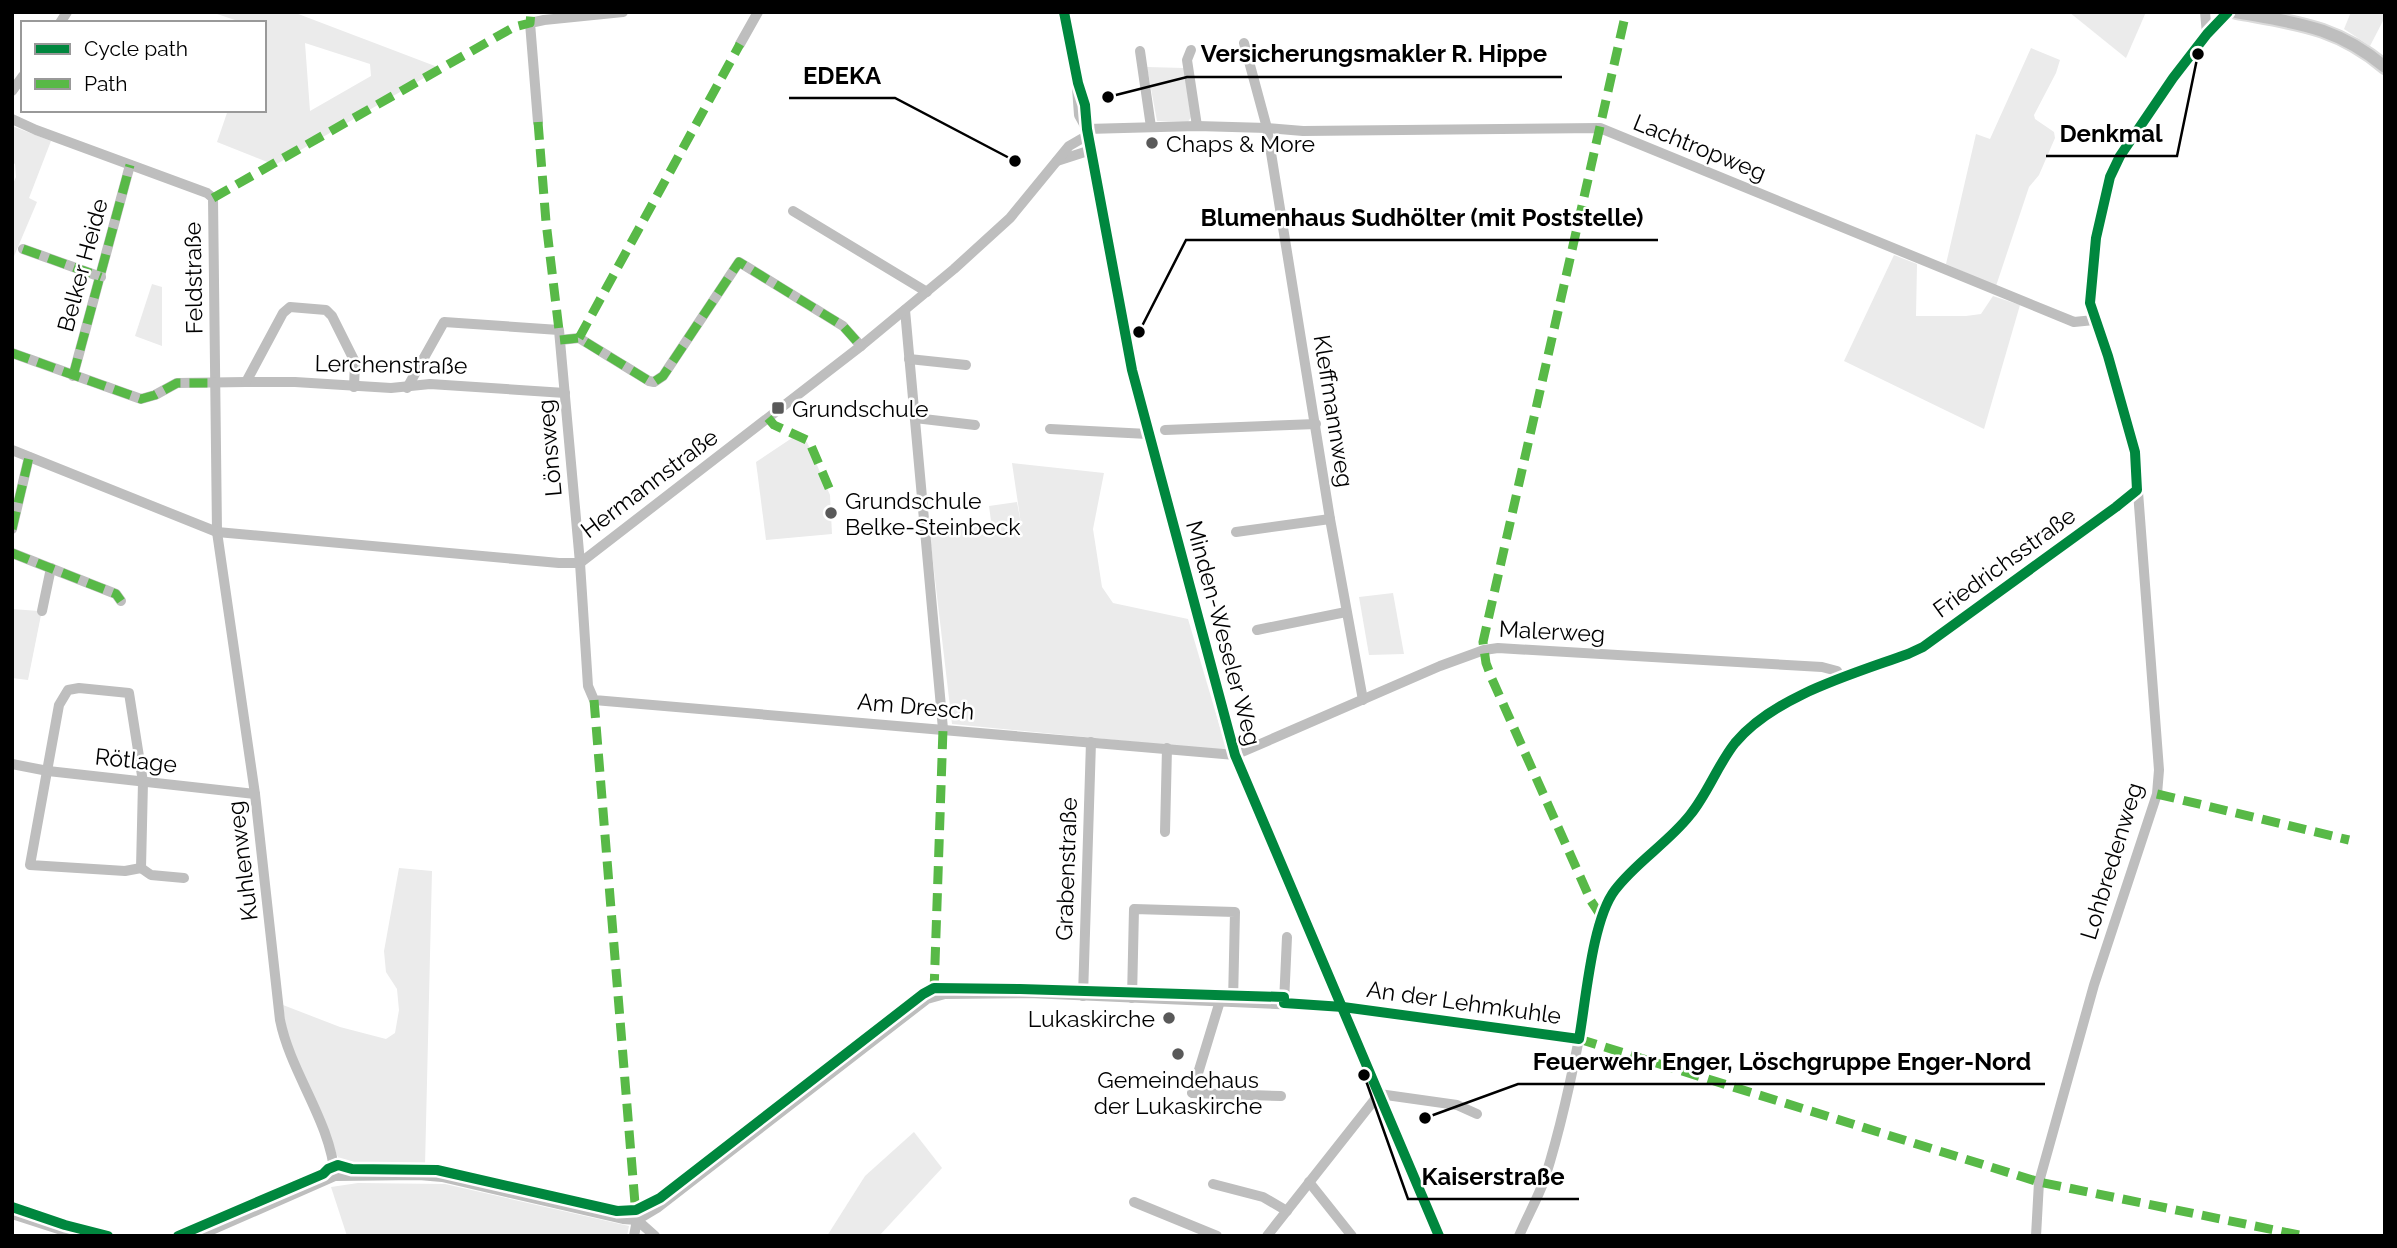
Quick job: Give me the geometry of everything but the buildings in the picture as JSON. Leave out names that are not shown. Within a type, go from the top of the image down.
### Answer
[{"type":"main road","points":[[2237,12],[2317,27],[2342,37],[2385,67]]},
{"type":"street","points":[[538,122],[530,23],[623,12]]},
{"type":"street","points":[[740,44],[758,12]]},
{"type":"street","name":"Minden-Weseler Weg","points":[[1064,12],[1078,83],[1076,100],[1091,150],[1132,370],[1235,755],[1439,1236]]},
{"type":"street","points":[[2205,12],[2207,34]]},
{"type":"street","points":[[2137,489],[2135,452],[2090,303],[2095,238],[2110,177],[2120,156],[2155,103],[2207,34],[2228,12]]},
{"type":"street","points":[[1244,43],[1267,128]]},
{"type":"street","points":[[1191,50],[1187,60],[1196,126]]},
{"type":"street","points":[[1139,51],[1151,127]]},
{"type":"street","name":"Feldstraße","points":[[12,119],[207,193],[213,198],[217,532]]},
{"type":"street","name":"Lachtropweg","points":[[1087,132],[1196,126],[1303,131],[1600,128],[2074,322],[2094,320]]},
{"type":"street","name":"Kleffmannweg","points":[[1267,128],[1363,700]]},
{"type":"street","name":"Hermannstraße","points":[[12,450],[217,532],[559,563],[580,562],[928,292],[1010,218],[1069,146],[1087,132]]},
{"type":"street","points":[[1055,162],[1091,150]]},
{"type":"street","name":"Belker Heide","points":[[73,376],[130,166]]},
{"type":"street","points":[[793,211],[928,292]]},
{"type":"street","points":[[23,249],[101,277]]},
{"type":"street","points":[[407,388],[444,322],[579,338],[649,381],[656,381],[663,376],[739,262],[843,326],[861,346]]},
{"type":"street","points":[[246,382],[283,313],[290,307],[326,310],[332,316],[355,362],[354,387]]},
{"type":"street","points":[[905,310],[943,729]]},
{"type":"street","name":"Lönsweg","points":[[559,335],[580,562],[588,686],[594,700]]},
{"type":"street","name":"Lerchenstraße","points":[[12,353],[141,399],[177,383],[246,382],[407,388],[430,384],[565,393]]},
{"type":"street","points":[[909,359],[966,365]]},
{"type":"street","points":[[915,418],[975,425]]},
{"type":"street","points":[[1165,430],[1316,424]]},
{"type":"street","points":[[1050,429],[1148,434]]},
{"type":"street","points":[[12,529],[29,457]]},
{"type":"street","name":"Friedrichsstraße","points":[[1519,1236],[1544,1180],[1579,1039],[1601,916],[1614,891],[1633,869],[1685,822],[1697,807],[1730,751],[1753,726],[1770,713],[1842,678],[1923,647],[2137,489]]},
{"type":"street","name":"Lohbredenweg","points":[[2036,1236],[2039,1182],[2094,985],[2157,794],[2159,770],[2137,489]]},
{"type":"street","points":[[1236,532],[1331,519]]},
{"type":"street","name":"Kuhlenweg","points":[[217,532],[255,794],[280,1020],[285,1043],[320,1122],[333,1160],[335,1175]]},
{"type":"street","points":[[12,553],[116,594],[121,601]]},
{"type":"street","points":[[42,611],[51,568]]},
{"type":"street","points":[[1257,630],[1346,611]]},
{"type":"street","name":"Malerweg","points":[[1235,755],[1440,666],[1497,648],[1822,667],[1837,671],[1842,678]]},
{"type":"street","points":[[141,868],[143,782],[129,692],[79,688],[68,690],[59,705],[30,865],[125,871],[141,868],[151,876],[184,878]]},
{"type":"street","name":"Am Dresch","points":[[594,700],[1235,755]]},
{"type":"street","name":"Grabenstraße","points":[[1083,996],[1091,742]]},
{"type":"street","points":[[1165,832],[1167,748]]},
{"type":"street","name":"Rötlage","points":[[12,764],[48,771],[255,794]]},
{"type":"street","points":[[1132,998],[1134,909],[1235,912],[1233,1002]]},
{"type":"street","points":[[1284,1003],[1287,937]]},
{"type":"street","name":"An der Lehmkuhle","points":[[637,1220],[657,1208],[934,996],[1029,993],[1284,1003],[1343,1007],[1579,1039]]},
{"type":"street","points":[[1220,1001],[1192,1093],[1281,1096]]},
{"type":"street","points":[[1267,1236],[1379,1094],[1457,1105],[1477,1114]]},
{"type":"street","points":[[198,1236],[335,1175],[442,1177],[637,1220],[655,1236]]},
{"type":"street","points":[[1310,1182],[1352,1236]]},
{"type":"street","points":[[1213,1184],[1263,1197],[1287,1211]]},
{"type":"street","points":[[1134,1202],[1217,1236]]},
{"type":"street","points":[[12,1214],[80,1236]]},
{"type":"street","points":[[634,1236],[637,1220]]},
{"type":"shaded area","points":[[211,12],[293,12],[435,66],[436,71],[275,165],[217,142],[227,112],[266,112],[266,21],[238,21]],"holes":[[[305,43],[370,64],[371,76],[310,111]]]},
{"type":"shaded area","points":[[2069,12],[2146,12],[2126,58]]},
{"type":"shaded area","points":[[2351,12],[2385,12],[2370,46],[2344,29]]},
{"type":"shaded area","points":[[2031,48],[2060,60],[2034,115],[2035,119],[2054,132],[2055,138],[2039,175],[2029,187],[1996,286],[1946,264],[1976,134],[1990,139]]},
{"type":"shaded area","points":[[1147,67],[1184,68],[1191,117],[1188,122],[1157,121]]},
{"type":"shaded area","points":[[12,126],[51,141],[29,198],[37,202],[12,261],[12,186],[16,177],[15,164],[12,162]]},
{"type":"shaded area","points":[[1894,255],[1917,264],[1916,316],[1981,314],[1993,296],[2020,305],[1984,429],[1844,361]]},
{"type":"shaded area","points":[[152,284],[162,287],[162,346],[135,336]]},
{"type":"shaded area","points":[[795,436],[807,442],[830,495],[832,534],[766,540],[756,462]]},
{"type":"shaded area","points":[[1012,463],[1104,473],[1093,529],[1102,587],[1113,603],[1188,619],[1227,751],[952,724],[929,528],[959,525],[992,528],[989,506],[1017,502],[1021,524]]},
{"type":"shaded area","points":[[1393,593],[1404,654],[1369,655],[1359,597]]},
{"type":"shaded area","points":[[12,609],[39,611],[41,615],[28,680],[12,678]]},
{"type":"shaded area","points":[[399,868],[432,871],[425,1166],[352,1167],[339,1160],[287,1036],[283,1005],[340,1027],[386,1039],[395,1033],[399,1010],[397,989],[386,972],[384,951]]},
{"type":"shaded area","points":[[914,1132],[942,1168],[879,1236],[827,1236],[865,1176]]},
{"type":"shaded area","points":[[358,1183],[445,1184],[629,1226],[627,1236],[347,1236],[331,1187]]},
{"type":"marked path","points":[[213,198],[514,27],[530,23],[531,12]]},
{"type":"marked path","points":[[1601,916],[1591,901],[1492,679],[1483,642],[1626,12]]},
{"type":"marked path","points":[[579,338],[740,44]]},
{"type":"marked path","points":[[538,122],[559,330]]},
{"type":"marked path","points":[[73,376],[130,165]]},
{"type":"marked path","points":[[23,249],[101,277]]},
{"type":"marked path","points":[[560,340],[579,338],[654,382],[663,376],[739,262],[843,326],[861,346]]},
{"type":"marked path","points":[[12,353],[141,399],[177,383],[215,383]]},
{"type":"marked path","points":[[768,418],[774,425],[809,441],[832,495]]},
{"type":"marked path","points":[[12,529],[29,457]]},
{"type":"marked path","points":[[12,553],[116,594],[121,601]]},
{"type":"marked path","points":[[594,700],[636,1216]]},
{"type":"marked path","points":[[934,992],[943,729]]},
{"type":"marked path","points":[[2157,794],[2349,840]]},
{"type":"marked path","points":[[1579,1039],[2039,1182],[2304,1236]]},
{"type":"cycle path","points":[[1064,12],[1085,105],[1087,129],[1132,370],[1235,755],[1439,1236]]},
{"type":"cycle path","points":[[178,1236],[323,1174],[338,1165],[352,1169],[437,1170],[617,1211],[636,1210],[660,1198],[934,988],[1284,997],[1284,1003],[1343,1007],[1579,1039],[1595,940],[1607,903],[1623,880],[1690,815],[1735,743],[1751,727],[1792,699],[1815,688],[1923,647],[2137,490],[2135,452],[2090,303],[2096,238],[2110,177],[2120,156],[2173,78],[2228,12]]},
{"type":"cycle path","points":[[12,1207],[108,1236]]},
{"type":"place","name":"Denkmal","points":[[2198,54]]},
{"type":"place","name":"Versicherungsmakler R. Hippe","points":[[1108,97]]},
{"type":"place","name":"Chaps & More","points":[[1152,143]]},
{"type":"place","name":"EDEKA","points":[[1015,161]]},
{"type":"place","name":"Blumenhaus Sudhölter (mit Poststelle)","points":[[1139,332]]},
{"type":"place","name":"Grundschule","points":[[778,408]]},
{"type":"place","name":"Grundschule Belke-Steinbeck","points":[[831,513]]},
{"type":"place","name":"Lukaskirche","points":[[1169,1018]]},
{"type":"place","name":"Gemeindehaus der Lukaskirche","points":[[1178,1054]]},
{"type":"place","name":"Kaiserstraße","points":[[1364,1075]]},
{"type":"place","name":"Feuerwehr Enger, Löschgruppe Enger-Nord","points":[[1425,1118]]}]
